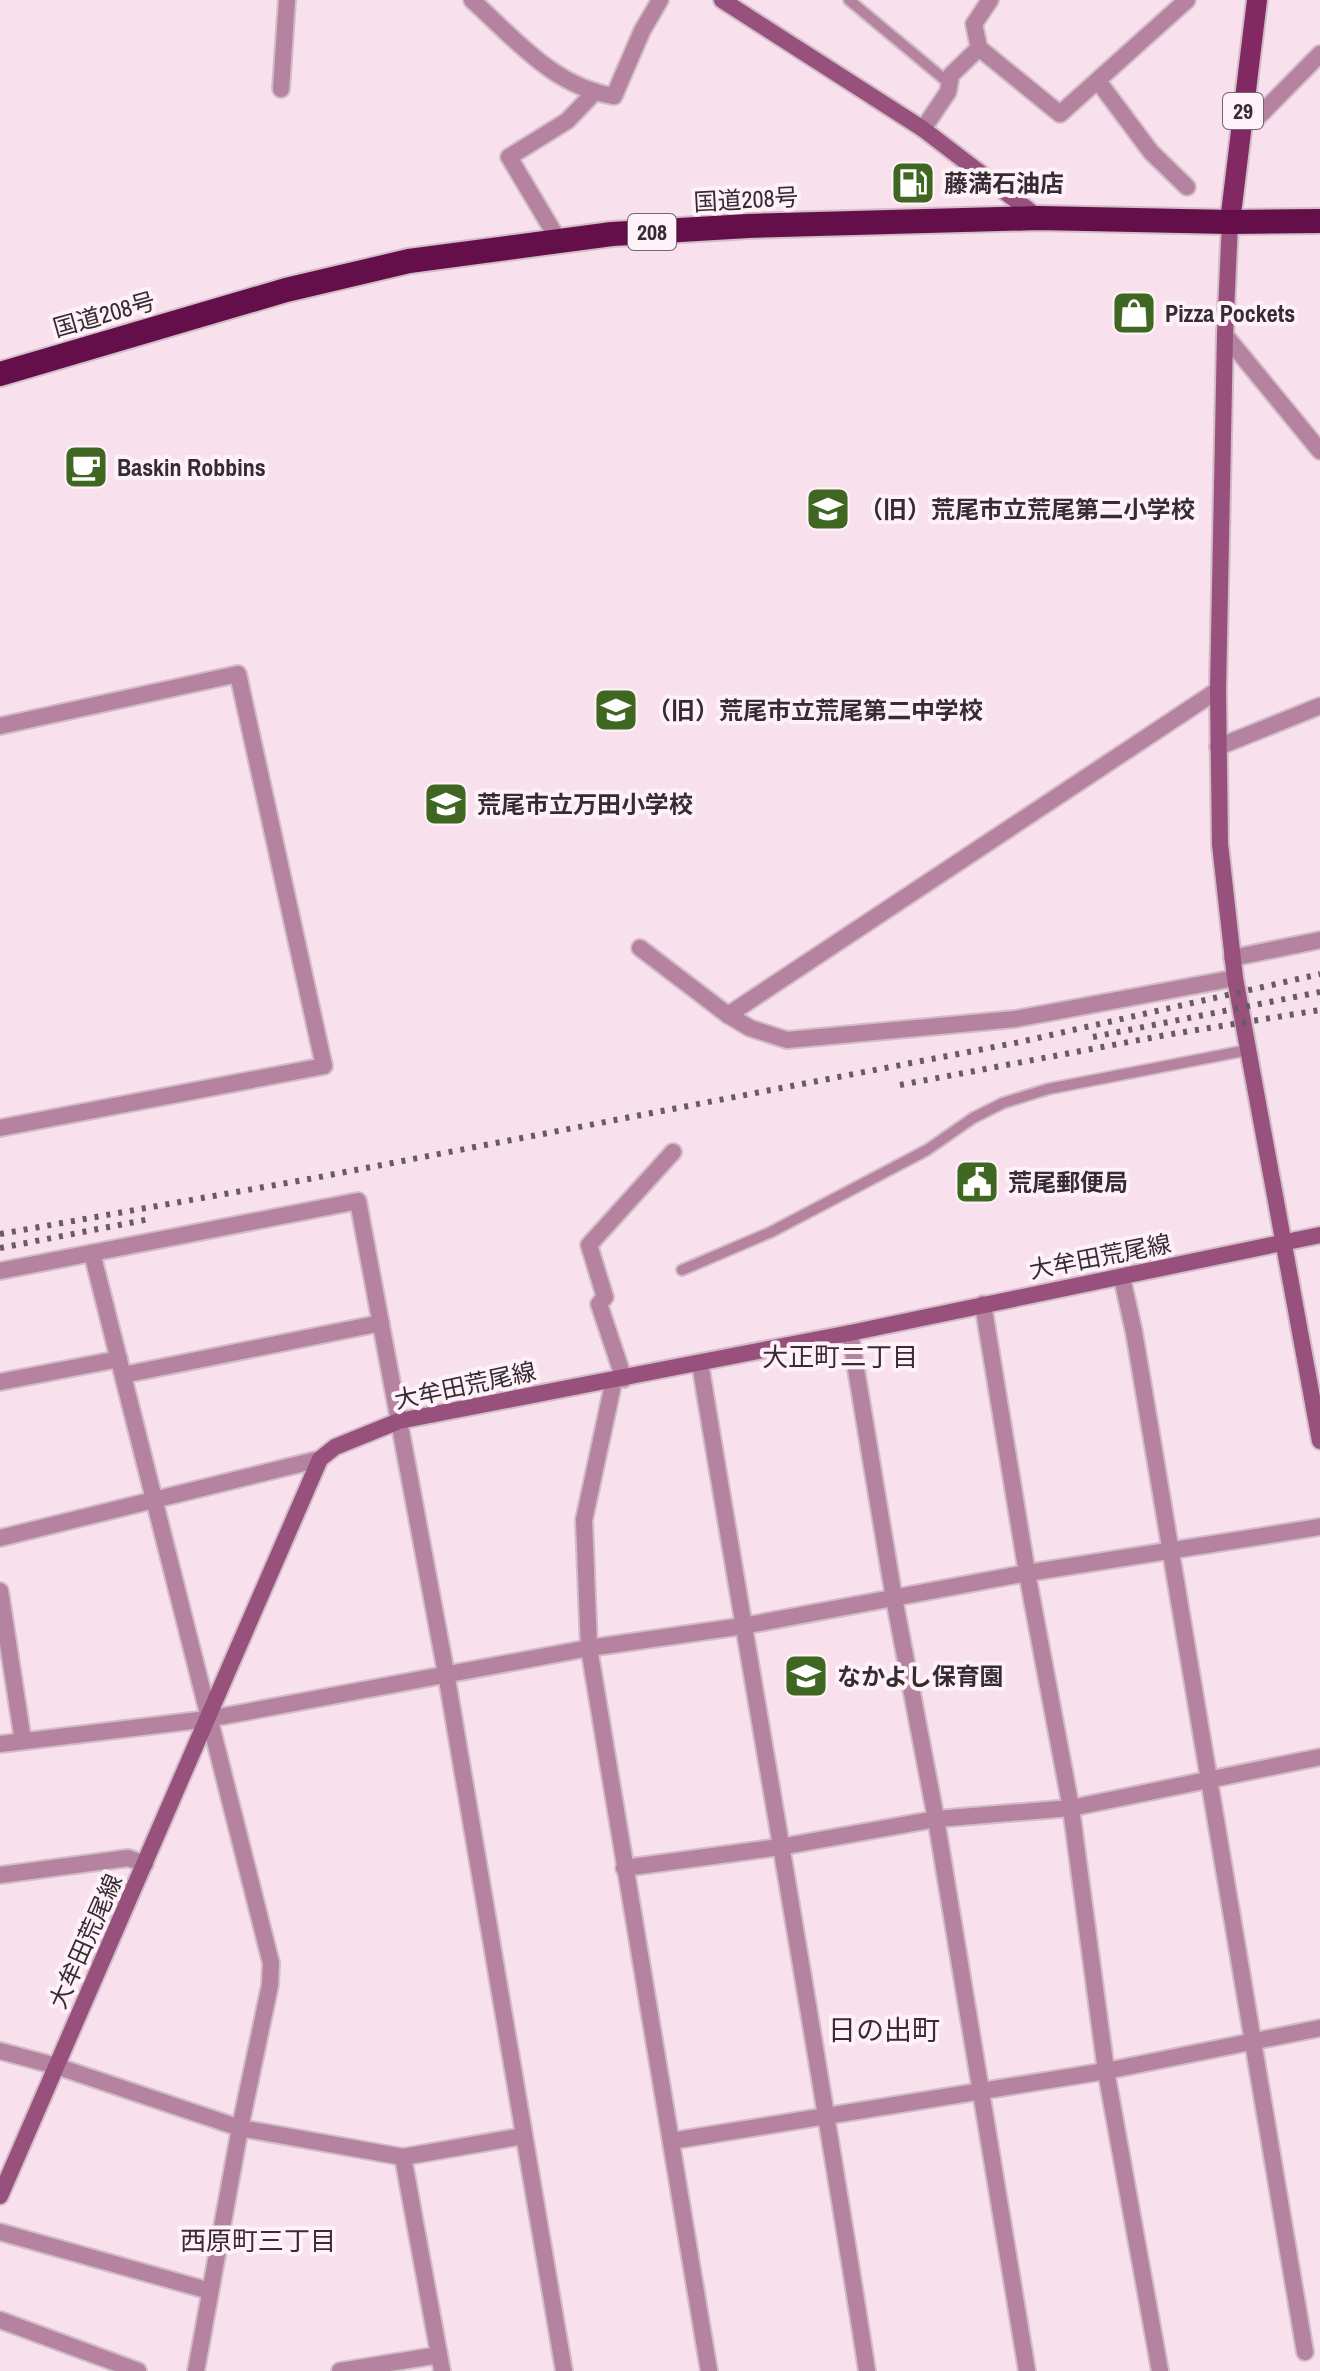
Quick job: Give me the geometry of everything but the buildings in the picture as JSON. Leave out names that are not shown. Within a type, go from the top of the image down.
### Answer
[{"type":"highway","name":"国道208号","points":[[0,374],[286,290],[409,261],[612,234],[748,226],[1039,218],[1320,221]]},
{"type":"main road","points":[[722,0],[923,129],[1039,218]]},
{"type":"main road","name":"29","points":[[1230,222],[1257,0]]},
{"type":"main road","points":[[1230,222],[1218,690],[1220,844],[1235,978],[1282,1242],[1315,1390],[1320,1441]]},
{"type":"main road","name":"大牟田荒尾線","points":[[0,2196],[320,1459],[335,1447],[399,1421],[619,1380],[1320,1235]]},
{"type":"street","points":[[281,89],[287,0]]},
{"type":"street","points":[[472,0],[553,74],[594,93],[614,96],[642,31],[660,0]]},
{"type":"street","points":[[990,0],[974,24],[979,48],[1060,114],[1187,0]]},
{"type":"street","points":[[923,129],[948,92],[951,75],[979,48]]},
{"type":"street","points":[[1243,115],[1255,120],[1320,54]]},
{"type":"street","points":[[1098,81],[1151,152],[1187,187]]},
{"type":"street","points":[[559,241],[509,157],[567,121],[594,93]]},
{"type":"street","points":[[1225,335],[1318,443]]},
{"type":"street","points":[[0,726],[238,674],[324,1066],[0,1128]]},
{"type":"street","points":[[728,1015],[1218,690]]},
{"type":"street","points":[[1218,747],[1320,706]]},
{"type":"street","points":[[1232,958],[1320,940]]},
{"type":"street","points":[[640,948],[728,1015],[750,1028],[787,1040],[1015,1019],[1235,978]]},
{"type":"street","points":[[673,1152],[589,1245],[605,1297],[599,1304],[619,1380],[584,1520],[589,1648],[709,2371]]},
{"type":"street","points":[[0,1271],[358,1201],[446,1673],[564,2371]]},
{"type":"street","points":[[92,1253],[271,1963],[270,1985],[240,2128],[196,2371]]},
{"type":"street","points":[[1122,1278],[1134,1332],[1305,2352]]},
{"type":"street","points":[[983,1304],[1027,1573],[1071,1808],[1106,2071],[1160,2371]]},
{"type":"street","points":[[0,1382],[121,1367],[381,1323]]},
{"type":"street","points":[[850,1333],[894,1598],[936,1819],[1027,2371]]},
{"type":"street","points":[[700,1363],[867,2371]]},
{"type":"street","points":[[0,1538],[320,1459]]},
{"type":"street","points":[[0,1744],[208,1719],[589,1648],[743,1626],[1027,1573],[1320,1527]]},
{"type":"street","points":[[0,1591],[23,1741]]},
{"type":"street","points":[[624,1868],[780,1847],[936,1819],[1071,1808],[1320,1757]]},
{"type":"street","points":[[0,1875],[128,1858],[145,1864]]},
{"type":"street","points":[[671,2141],[1106,2071],[1320,2028]]},
{"type":"street","points":[[0,2051],[56,2066],[240,2128],[403,2157],[523,2136]]},
{"type":"street","points":[[340,2371],[440,2363],[403,2157]]},
{"type":"street","points":[[0,2232],[210,2291]]},
{"type":"street","points":[[0,2320],[138,2371]]},
{"type":"lane","points":[[849,0],[950,84]]},
{"type":"lane","points":[[682,1270],[771,1232],[927,1150],[973,1118],[1003,1103],[1048,1089],[1248,1050]]},
{"type":"railway","points":[[0,1234],[309,1179],[1020,1042],[1320,974]]},
{"type":"railway","points":[[1093,1037],[1320,992]]},
{"type":"railway","points":[[900,1085],[1166,1035],[1320,1010]]},
{"type":"railway","points":[[0,1248],[150,1219]]},
{"type":"place","name":"藤満石油店","points":[[913,183]]},
{"type":"place","name":"Pizza Pockets","points":[[1134,313]]},
{"type":"place","name":"Baskin Robbins","points":[[86,467]]},
{"type":"place","name":"（旧）荒尾市立荒尾第二小学校","points":[[828,509]]},
{"type":"place","name":"（旧）荒尾市立荒尾第二中学校","points":[[616,710]]},
{"type":"place","name":"荒尾市立万田小学校","points":[[446,804]]},
{"type":"place","name":"荒尾郵便局","points":[[977,1182]]},
{"type":"place","name":"なかよし保育園","points":[[806,1676]]},
{"type":"district","name":"大正町二丁目","points":[[840,1356]]},
{"type":"district","name":"日の出町","points":[[884,2030]]},
{"type":"district","name":"西原町三丁目","points":[[258,2240]]}]
